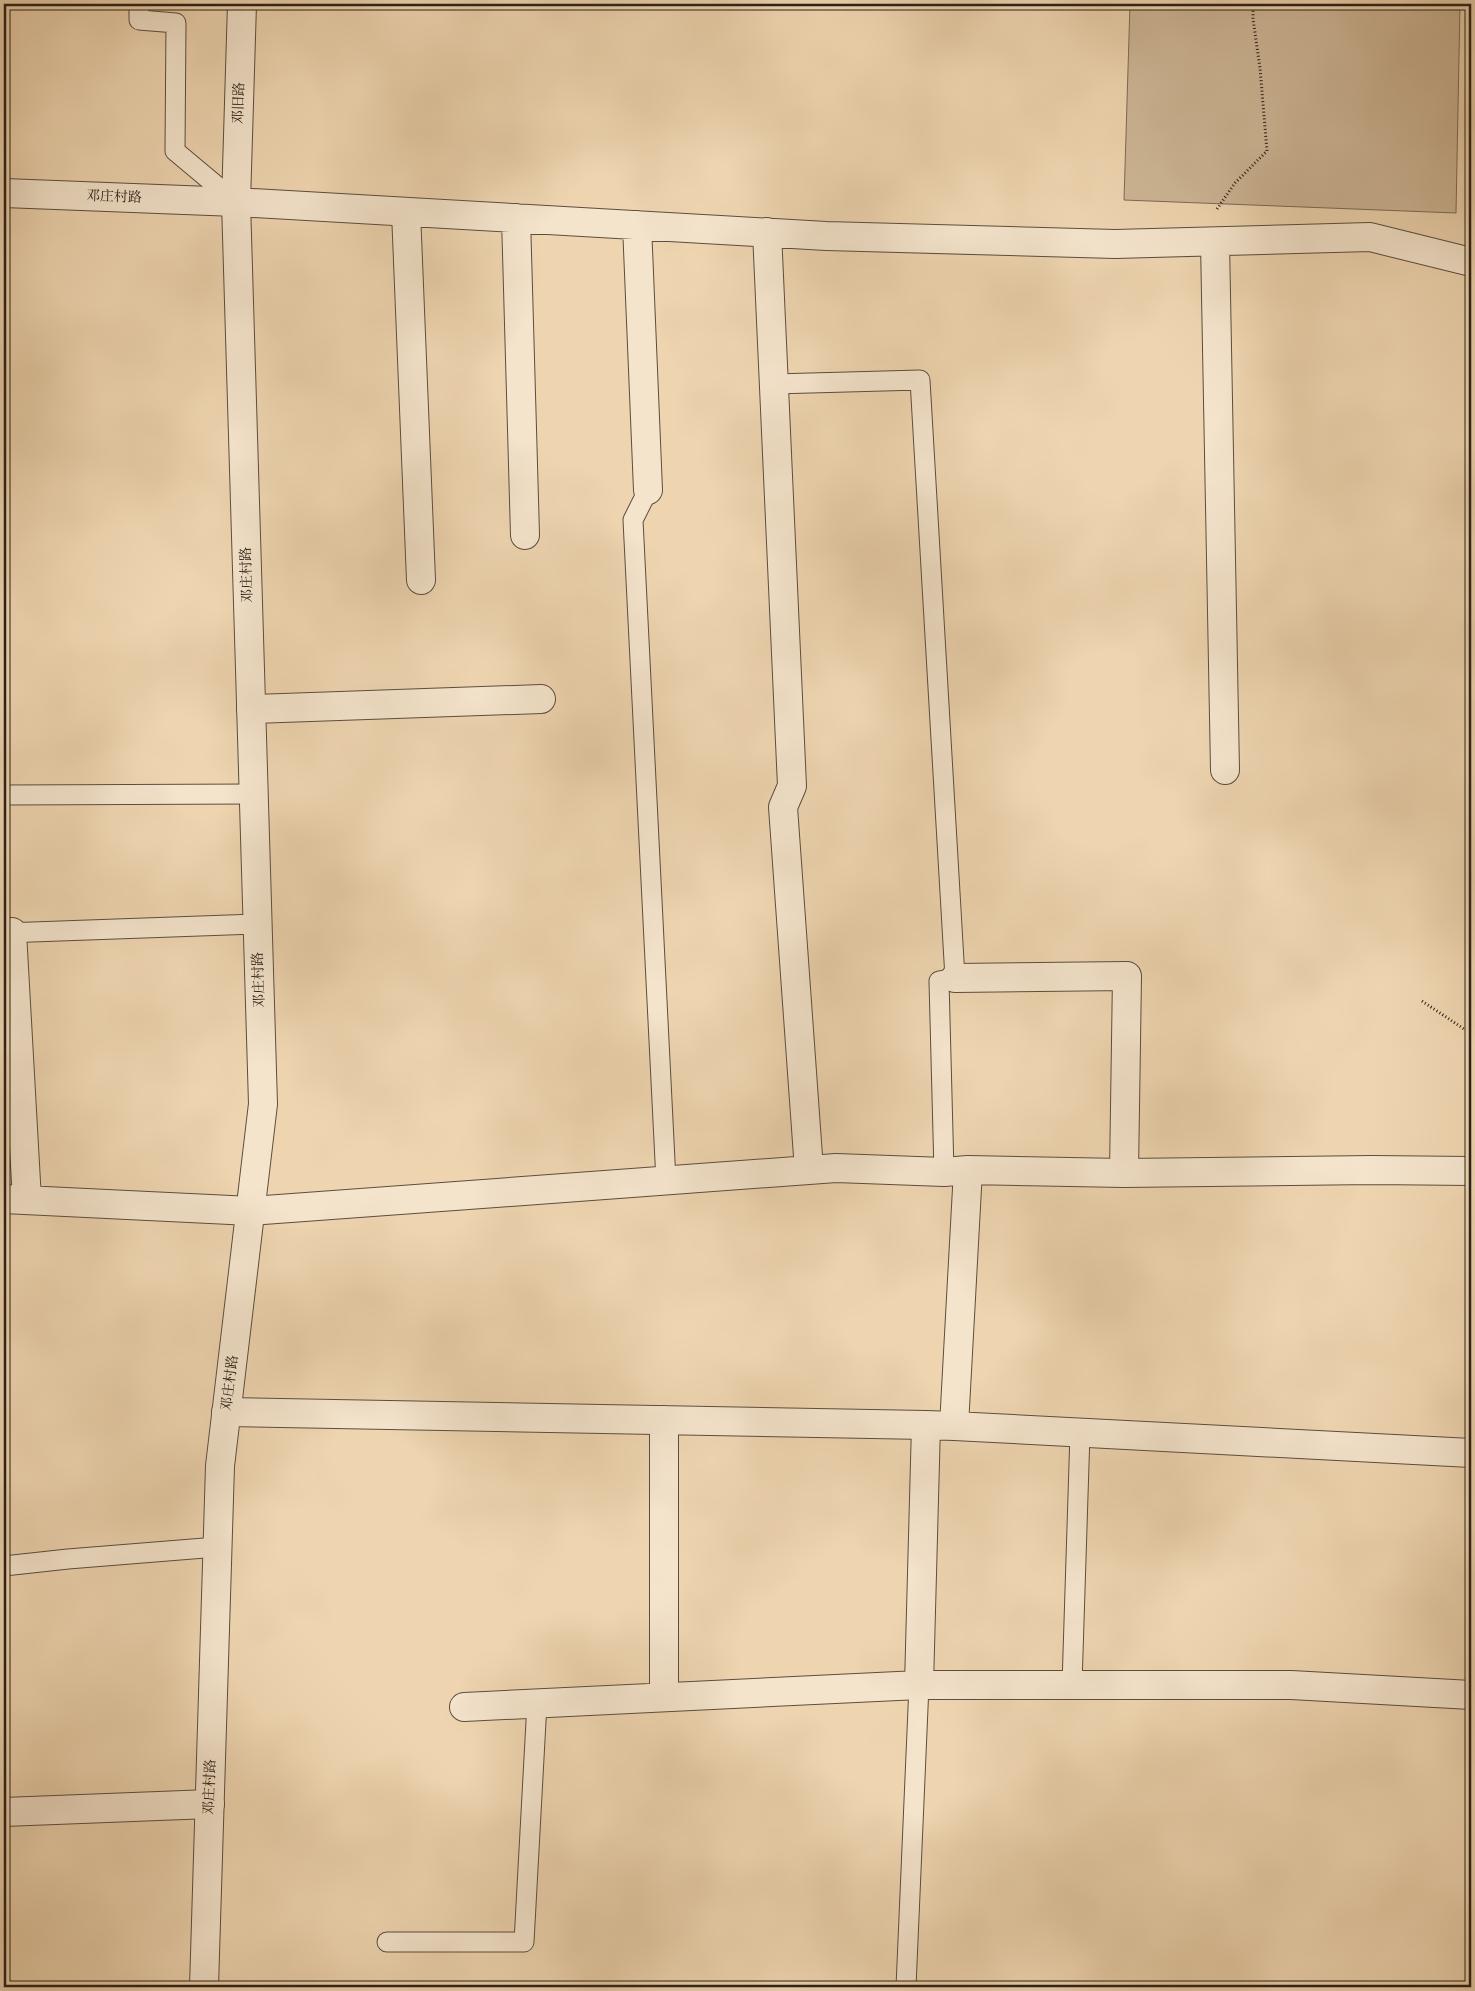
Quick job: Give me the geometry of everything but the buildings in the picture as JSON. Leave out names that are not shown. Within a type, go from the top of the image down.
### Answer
[{"type":"street","name":"邓旧路","points":[[236,202],[242,4]]},
{"type":"street","name":"邓庄村路","points":[[4,193],[236,202],[263,1104],[220,1466],[204,1987]]},
{"type":"street","points":[[236,202],[836,236],[1115,244],[1370,237],[1470,261]]},
{"type":"street","points":[[406,212],[420,580]]},
{"type":"street","points":[[516,218],[525,535]]},
{"type":"street","points":[[637,225],[648,490]]},
{"type":"street","points":[[767,232],[792,786],[783,807],[809,1170]]},
{"type":"street","points":[[1215,242],[1225,770]]},
{"type":"street","points":[[251,709],[541,699]]},
{"type":"street","points":[[8,932],[16,1200],[251,1211],[836,1168],[1124,1173],[1372,1170],[1471,1171]]},
{"type":"street","points":[[954,978],[1127,976],[1124,1173]]},
{"type":"street","points":[[954,1426],[956,1171]]},
{"type":"street","points":[[226,1412],[926,1425],[1471,1453]]},
{"type":"street","points":[[664,1420],[664,1697]]},
{"type":"street","points":[[919,1685],[926,1425]]},
{"type":"street","points":[[464,1707],[919,1685],[1291,1685],[1471,1695]]},
{"type":"street","points":[[4,1812],[210,1804]]},
{"type":"lane","points":[[139,4],[139,20],[176,23],[175,151],[236,202]]},
{"type":"lane","points":[[774,384],[920,380],[954,978],[939,981],[956,1171]]},
{"type":"lane","points":[[648,490],[633,520],[666,1180]]},
{"type":"lane","points":[[4,795],[254,794]]},
{"type":"lane","points":[[8,932],[258,924]]},
{"type":"lane","points":[[1072,1685],[1080,1432]]},
{"type":"lane","points":[[4,1566],[217,1547]]},
{"type":"lane","points":[[906,1987],[919,1685]]},
{"type":"lane","points":[[387,1942],[524,1942],[537,1703]]},
{"type":"path","points":[[1215,242],[1215,213],[1234,183],[1267,151],[1253,4]]},
{"type":"path","points":[[1470,261],[1471,138]]},
{"type":"path","points":[[1422,1001],[1471,1035]]},
{"type":"shaded area","points":[[1130,4],[1460,4],[1456,213],[1124,200]]}]
